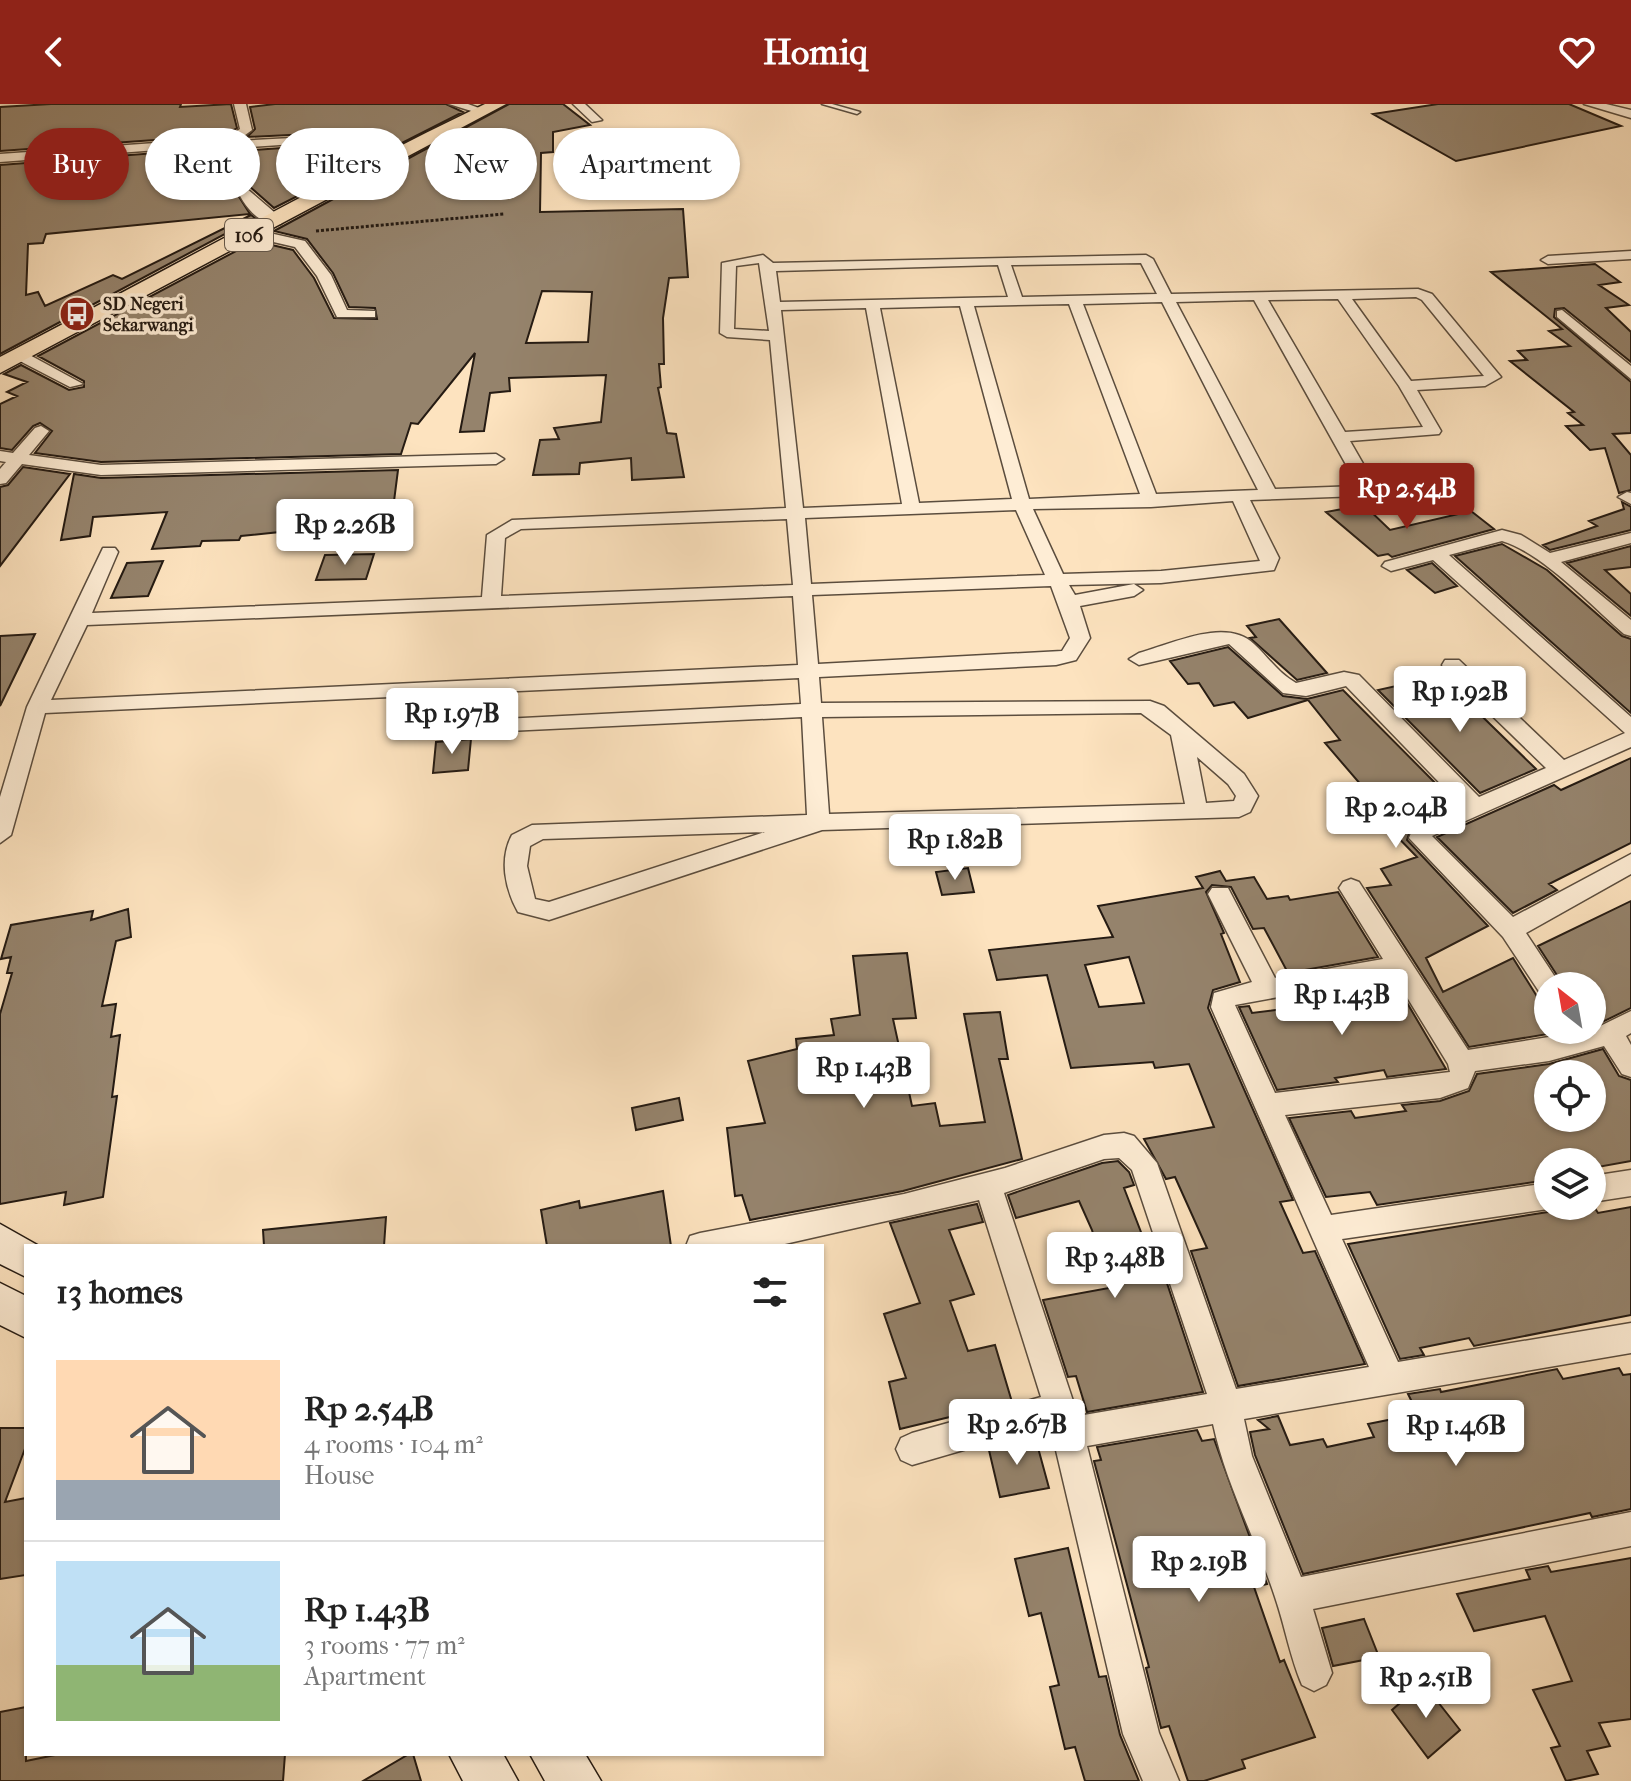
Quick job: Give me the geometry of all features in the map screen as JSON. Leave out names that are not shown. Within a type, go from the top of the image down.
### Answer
[{"type":"main road","name":"106","points":[[0,366],[489,107]]},
{"type":"main road","points":[[0,1242],[24,1258]]},
{"type":"main road","points":[[0,1302],[24,1318]]},
{"type":"main road","points":[[474,1756],[493,1781]]},
{"type":"main road","points":[[556,1756],[576,1781]]},
{"type":"street","points":[[240,104],[246,128]]},
{"type":"street","points":[[455,104],[489,107]]},
{"type":"street","points":[[579,104],[596,120]]},
{"type":"street","points":[[1590,104],[1631,114]]},
{"type":"street","points":[[0,158],[145,149]]},
{"type":"street","points":[[248,200],[276,221]]},
{"type":"street","points":[[252,233],[300,244],[324,275],[342,314],[370,314]]},
{"type":"street","points":[[1548,260],[1631,255]]},
{"type":"street","points":[[777,336],[727,333],[729,263],[763,259],[769,267],[774,306],[803,589],[818,823]]},
{"type":"street","points":[[769,267],[1146,259],[1270,496]]},
{"type":"street","points":[[1003,261],[1016,301]]},
{"type":"street","points":[[1340,437],[1433,431],[1407,386],[1342,294]]},
{"type":"street","points":[[491,602],[496,535],[502,529],[518,524],[795,511],[1151,502],[1360,491],[1368,488],[1258,295]]},
{"type":"street","points":[[774,306],[1074,298],[1423,295],[1493,377],[1485,381],[1407,386]]},
{"type":"street","points":[[1074,298],[1151,502]]},
{"type":"street","points":[[37,707],[1069,656],[1080,638],[1069,602],[1023,507],[966,302]]},
{"type":"street","points":[[872,304],[912,509]]},
{"type":"street","points":[[1562,314],[1631,375]]},
{"type":"street","points":[[21,356],[75,384]]},
{"type":"street","points":[[1614,378],[1631,375]]},
{"type":"street","points":[[0,479],[21,459],[41,431]]},
{"type":"street","points":[[0,456],[101,470],[496,459]]},
{"type":"street","points":[[80,619],[1161,577],[1268,566],[1270,558],[1240,497]]},
{"type":"street","points":[[1391,566],[1505,535],[1546,560],[1631,630]]},
{"type":"street","points":[[1546,560],[1631,538]]},
{"type":"street","points":[[0,835],[37,707],[109,552]]},
{"type":"street","points":[[1436,553],[1631,728]]},
{"type":"street","points":[[1069,602],[1140,588],[1161,577]]},
{"type":"street","points":[[1139,659],[1215,639],[1233,638],[1291,688],[1309,690],[1342,678],[1352,680],[1476,807]]},
{"type":"street","points":[[1452,665],[1561,770]]},
{"type":"street","points":[[489,725],[813,710],[1143,706],[1157,711],[1181,731],[1236,779],[1247,796],[1242,806],[1231,811],[540,831],[520,841],[514,854],[517,881],[526,906],[549,911],[818,823]]},
{"type":"street","points":[[1181,731],[1197,811]]},
{"type":"street","points":[[1540,972],[1511,930],[1420,838],[1422,831],[1631,739]]},
{"type":"street","points":[[1511,930],[1631,863]]},
{"type":"street","points":[[1267,1105],[1440,1087],[1459,1080],[1464,1069],[1351,888]]},
{"type":"street","points":[[1220,894],[1268,989]]},
{"type":"street","points":[[1390,1379],[1223,1007],[1223,1000],[1229,996],[1397,966]]},
{"type":"street","points":[[1606,1037],[1631,1066]]},
{"type":"street","points":[[1461,1062],[1546,1044]]},
{"type":"street","points":[[711,1244],[884,1213],[988,1186],[1104,1147],[1124,1145],[1136,1153],[1143,1163],[1225,1405],[1236,1456],[1292,1596],[1314,1673]]},
{"type":"street","points":[[1606,1187],[1631,1183]]},
{"type":"street","points":[[988,1186],[1063,1420],[1141,1734],[1161,1781]]},
{"type":"street","points":[[1322,1229],[1534,1198]]},
{"type":"street","points":[[912,1449],[1063,1420],[1225,1405],[1631,1338]]},
{"type":"street","points":[[1292,1596],[1631,1529]]},
{"type":"lane","points":[[825,104],[857,112]]},
{"type":"path","points":[[276,221],[323,232],[350,226],[504,214]]},
{"type":"building","points":[[231,104],[237,128],[145,128],[145,141],[129,142],[129,128],[24,128],[24,149],[0,151],[0,107]]},
{"type":"building","points":[[275,104],[446,104],[463,112],[432,128],[425,128],[425,131],[409,139],[409,128],[276,128],[276,136],[260,136],[260,128],[255,128],[250,107]]},
{"type":"building","points":[[509,104],[563,104],[590,125],[553,128],[553,152],[541,153],[540,212],[683,209],[688,277],[669,278],[663,318],[664,364],[659,364],[661,387],[658,388],[667,433],[676,434],[684,477],[632,480],[631,458],[580,463],[579,474],[533,475],[540,440],[559,439],[554,428],[601,422],[606,375],[509,378],[510,391],[490,393],[484,431],[460,432],[475,353],[418,424],[411,423],[401,454],[101,462],[35,453],[52,431],[40,423],[33,426],[12,450],[0,448],[0,404],[17,396],[7,392],[27,382],[4,374],[21,365],[69,390],[84,387],[84,381],[38,356],[255,241],[293,250],[314,278],[334,318],[377,319],[375,308],[349,307],[333,273],[307,239],[274,231],[331,200],[409,200],[409,158],[425,149],[425,200],[537,200],[537,128],[465,128]],"holes":[[[542,291],[592,292],[588,342],[526,343]]]},
{"type":"building","points":[[1438,104],[1569,104],[1621,126],[1456,161],[1373,114]]},
{"type":"building","points":[[276,148],[276,200],[290,200],[274,208],[260,196],[260,150]]},
{"type":"building","points":[[145,154],[145,200],[241,200],[250,214],[46,234],[43,243],[28,244],[26,295],[38,292],[45,306],[113,275],[122,279],[251,215],[255,218],[0,354],[0,165],[24,163],[24,200],[129,200],[129,155]]},
{"type":"building","points":[[1595,264],[1620,282],[1599,285],[1629,305],[1606,308],[1631,332],[1631,362],[1564,308],[1555,309],[1554,317],[1631,382],[1631,433],[1613,434],[1631,455],[1631,490],[1619,493],[1605,448],[1590,450],[1566,426],[1583,425],[1568,413],[1574,412],[1510,361],[1527,360],[1518,351],[1570,346],[1549,331],[1562,329],[1491,272]]},
{"type":"building","points":[[23,467],[70,474],[0,566],[0,487],[8,485]]},
{"type":"building","points":[[398,470],[393,509],[292,509],[289,531],[241,536],[239,540],[202,541],[200,546],[152,549],[167,512],[93,517],[90,536],[61,540],[74,474],[101,478]]},
{"type":"building","points":[[1622,502],[1631,507],[1631,530],[1550,550],[1543,545],[1597,526],[1589,521],[1624,509]]},
{"type":"building","points":[[1364,505],[1390,530],[1471,511],[1494,529],[1392,557],[1388,554],[1378,556],[1326,512]]},
{"type":"building","points":[[1502,544],[1547,570],[1622,636],[1631,639],[1631,713],[1455,556]]},
{"type":"building","points":[[1631,546],[1631,567],[1605,570],[1631,594],[1631,616],[1567,563]]},
{"type":"building","points":[[374,554],[366,579],[316,580],[325,555]]},
{"type":"building","points":[[163,561],[148,596],[111,598],[127,563]]},
{"type":"building","points":[[1432,563],[1457,586],[1435,593],[1407,570]]},
{"type":"building","points":[[1279,619],[1327,673],[1297,680],[1250,638],[1256,637],[1247,626]]},
{"type":"building","points":[[35,634],[0,706],[0,636]]},
{"type":"building","points":[[1228,647],[1283,696],[1307,699],[1343,690],[1456,804],[1413,822],[1407,840],[1488,926],[1426,958],[1443,992],[1513,958],[1534,992],[1534,1036],[1469,1047],[1367,888],[1391,885],[1381,869],[1417,857],[1383,822],[1393,822],[1325,743],[1340,740],[1308,700],[1248,718],[1234,702],[1214,706],[1199,683],[1188,684],[1170,661]]},
{"type":"building","points":[[1414,682],[1422,691],[1449,684],[1536,769],[1480,793],[1378,690]]},
{"type":"building","points":[[471,739],[468,770],[433,773],[436,742]]},
{"type":"building","points":[[1631,758],[1631,843],[1549,884],[1557,890],[1513,913],[1437,837],[1554,785],[1561,790]]},
{"type":"building","points":[[968,868],[974,892],[942,895],[936,872]]},
{"type":"building","points":[[1220,871],[1226,881],[1254,877],[1267,899],[1288,896],[1290,900],[1338,892],[1378,957],[1288,973],[1264,928],[1253,929],[1231,887],[1212,885],[1206,892],[1240,982],[1213,990],[1208,1008],[1293,1200],[1280,1202],[1303,1253],[1315,1251],[1365,1364],[1238,1386],[1191,1251],[1207,1248],[1175,1177],[1166,1179],[1144,1139],[1214,1127],[1189,1064],[1155,1068],[1153,1062],[1071,1068],[1047,975],[997,980],[989,950],[1113,937],[1098,906],[1203,888],[1196,877]],"holes":[[[1129,957],[1144,1003],[1099,1007],[1085,965]]]},
{"type":"building","points":[[1631,901],[1631,1008],[1606,1020],[1606,972],[1555,972],[1538,946]]},
{"type":"building","points":[[128,909],[131,937],[116,941],[102,1006],[116,1004],[111,1037],[120,1035],[112,1097],[117,1096],[103,1197],[64,1205],[66,1192],[0,1204],[0,1014],[12,973],[7,973],[11,957],[1,959],[11,925],[93,911],[91,920]]},
{"type":"building","points":[[907,953],[916,1018],[893,1019],[912,1106],[935,1103],[940,1126],[985,1122],[964,1014],[1000,1012],[1008,1059],[999,1059],[1022,1159],[903,1191],[750,1220],[742,1195],[735,1196],[727,1128],[765,1123],[748,1061],[797,1049],[796,1039],[834,1035],[831,1019],[860,1015],[853,956]]},
{"type":"building","points":[[1393,979],[1446,1069],[1387,1077],[1384,1070],[1335,1078],[1338,1082],[1277,1090],[1239,1007],[1249,1006],[1252,1013],[1306,1006],[1301,996]]},
{"type":"building","points":[[1603,1049],[1619,1076],[1631,1080],[1631,1161],[1606,1166],[1606,1148],[1534,1148],[1534,1182],[1377,1205],[1370,1192],[1326,1197],[1289,1118],[1351,1111],[1355,1118],[1406,1111],[1402,1105],[1440,1101],[1469,1091],[1477,1074],[1534,1066],[1534,1132],[1606,1132],[1606,1060],[1563,1060]]},
{"type":"building","points":[[679,1098],[683,1120],[636,1130],[632,1108]]},
{"type":"building","points":[[1118,1161],[1129,1172],[1134,1185],[1124,1188],[1151,1258],[1158,1256],[1203,1392],[1087,1412],[1076,1376],[1068,1377],[1043,1300],[1109,1288],[1092,1230],[1079,1201],[1016,1218],[1008,1195],[1102,1163]]},
{"type":"building","points":[[663,1191],[671,1244],[547,1244],[541,1210],[579,1201],[580,1208]]},
{"type":"building","points":[[977,1204],[983,1222],[949,1230],[974,1294],[950,1301],[968,1351],[995,1345],[1012,1402],[900,1429],[889,1382],[906,1378],[884,1314],[920,1303],[890,1223]]},
{"type":"building","points":[[1631,1207],[1631,1315],[1474,1346],[1469,1338],[1420,1348],[1424,1355],[1400,1359],[1348,1244],[1534,1214],[1534,1220],[1606,1220],[1606,1212]]},
{"type":"building","points":[[386,1217],[384,1244],[264,1244],[263,1230]]},
{"type":"building","points":[[1619,1368],[1623,1375],[1631,1374],[1631,1509],[1592,1517],[1590,1513],[1303,1574],[1255,1455],[1250,1432],[1269,1429],[1258,1420],[1278,1416],[1290,1445],[1323,1439],[1327,1447],[1374,1437],[1368,1424],[1418,1414],[1408,1394],[1440,1389],[1441,1392],[1557,1369],[1563,1379]]},
{"type":"building","points":[[0,1428],[24,1428],[24,1451],[5,1502],[24,1498],[24,1575],[0,1579]]},
{"type":"building","points":[[1197,1430],[1202,1441],[1214,1439],[1267,1584],[1254,1587],[1280,1662],[1284,1660],[1315,1737],[1242,1760],[1245,1768],[1204,1781],[1188,1781],[1169,1726],[1161,1728],[1146,1668],[1149,1667],[1094,1461],[1101,1460],[1097,1447]]},
{"type":"building","points":[[1022,1436],[1025,1447],[1037,1444],[1049,1488],[1000,1497],[988,1446]]},
{"type":"building","points":[[1068,1548],[1099,1677],[1106,1676],[1120,1735],[1139,1781],[1085,1781],[1075,1747],[1065,1749],[1050,1687],[1059,1685],[1041,1613],[1029,1616],[1015,1559]]},
{"type":"building","points":[[1631,1558],[1631,1719],[1599,1723],[1610,1746],[1587,1751],[1598,1774],[1566,1781],[1551,1748],[1560,1746],[1533,1690],[1572,1681],[1545,1616],[1474,1631],[1457,1594],[1530,1579],[1526,1570],[1548,1566],[1551,1572]]},
{"type":"building","points":[[1364,1619],[1379,1657],[1333,1666],[1322,1628]]},
{"type":"building","points":[[1423,1683],[1460,1730],[1428,1758],[1392,1710]]},
{"type":"building","points":[[24,1707],[26,1761],[50,1756],[285,1756],[283,1781],[0,1781],[0,1712]]},
{"type":"building","points":[[406,1756],[414,1756],[421,1781],[363,1781]]},
{"type":"place","name":"SD Negeri Sekarwangi","points":[[77,314]]}]
